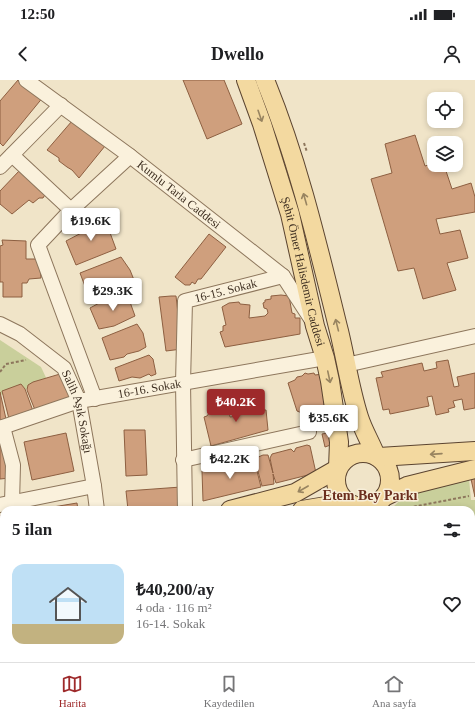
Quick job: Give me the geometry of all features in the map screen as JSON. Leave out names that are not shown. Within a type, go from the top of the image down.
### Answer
[{"type":"main road","name":"Şehit Ömer Halisdemir Caddesi","points":[[246,80],[262,124],[290,214],[315,326],[325,358],[339,442],[338,468]]},
{"type":"main road","name":"Şehit Ömer Halisdemir Caddesi","points":[[265,80],[279,115],[296,167],[359,418],[378,457]]},
{"type":"main road","points":[[378,457],[475,451]]},
{"type":"main road","points":[[353,505],[345,501],[339,494],[335,478],[338,468],[343,460],[350,455],[359,452],[368,453],[378,457],[385,464],[390,476],[389,489],[376,504]]},
{"type":"main road","points":[[245,506],[295,493],[338,468]]},
{"type":"main road","points":[[376,504],[407,486],[475,469]]},
{"type":"main road","points":[[326,506],[359,506]]},
{"type":"street","name":"Kumlu Tarla Caddesi","points":[[26,80],[130,156],[283,276],[315,326]]},
{"type":"street","points":[[0,167],[61,105]]},
{"type":"street","points":[[12,155],[71,210]]},
{"type":"street","points":[[95,399],[38,245],[71,210],[130,156]]},
{"type":"street","name":"16-15. Sokak","points":[[185,506],[183,383],[185,301],[283,276]]},
{"type":"street","name":"Salih Aşık Sokağı","points":[[0,324],[20,334],[64,368],[79,402],[96,506]]},
{"type":"street","points":[[346,364],[475,336]]},
{"type":"street","name":"16-16. Sokak","points":[[1,428],[79,402],[325,358]]},
{"type":"street","points":[[1,428],[13,465],[6,504],[94,486]]},
{"type":"street","points":[[183,460],[309,432]]},
{"type":"path","points":[[0,372],[6,364],[26,360]]},
{"type":"path","points":[[417,506],[469,496]]},
{"type":"green space","points":[[0,340],[41,367],[49,384],[0,395]]},
{"type":"green space","points":[[469,479],[471,500],[475,500],[475,506],[394,506],[408,493]]},
{"type":"building","points":[[18,80],[44,96],[3,146],[0,143],[0,101]]},
{"type":"building","points":[[183,80],[224,80],[242,124],[207,139]]},
{"type":"building","points":[[72,121],[96,141],[99,140],[105,146],[79,178],[72,170],[59,161],[59,158],[47,150]]},
{"type":"building","points":[[415,135],[425,166],[427,165],[427,172],[446,172],[452,189],[471,183],[475,197],[475,212],[436,219],[440,234],[460,230],[468,258],[447,263],[456,290],[423,299],[414,268],[398,271],[371,179],[392,173],[385,144]]},
{"type":"building","points":[[20,170],[46,193],[43,198],[39,198],[33,203],[29,200],[12,214],[0,204],[0,191]]},
{"type":"building","points":[[97,214],[105,229],[109,230],[116,249],[76,265],[66,241],[87,230],[85,222],[90,219],[90,216]]},
{"type":"building","points":[[209,234],[226,247],[201,279],[198,279],[195,284],[192,282],[190,285],[185,285],[175,277]]},
{"type":"building","points":[[2,240],[26,241],[26,259],[39,259],[41,278],[29,279],[27,283],[22,283],[22,297],[3,297],[3,282],[0,282],[0,246],[3,245]]},
{"type":"building","points":[[121,257],[130,270],[134,280],[89,297],[80,273]]},
{"type":"building","points":[[125,294],[130,302],[135,316],[114,326],[99,329],[90,308],[101,302]]},
{"type":"building","points":[[176,296],[182,349],[166,351],[159,297]]},
{"type":"building","points":[[271,296],[289,296],[292,313],[295,314],[295,318],[300,318],[300,334],[225,347],[220,332],[223,331],[223,326],[226,325],[222,307],[229,303],[239,302],[240,304],[250,305],[249,318],[265,316],[268,313],[267,309],[264,308],[263,303],[265,300],[271,299]]},
{"type":"building","points":[[137,324],[143,333],[146,347],[139,351],[127,354],[124,357],[110,360],[102,338]]},
{"type":"building","points":[[149,355],[153,359],[156,374],[151,376],[149,374],[140,378],[132,377],[119,381],[115,368]]},
{"type":"building","points":[[448,360],[454,387],[459,386],[457,377],[475,373],[475,408],[464,410],[462,399],[453,401],[455,407],[448,409],[449,412],[436,415],[432,396],[427,397],[429,406],[390,414],[389,409],[383,410],[376,378],[383,377],[381,372],[422,363],[424,371],[437,368],[436,362]]},
{"type":"building","points":[[305,373],[314,373],[315,375],[323,374],[330,403],[324,405],[324,407],[302,413],[297,411],[288,383]]},
{"type":"building","points":[[60,374],[74,400],[35,410],[27,390],[28,385],[33,382]]},
{"type":"building","points":[[21,384],[25,389],[33,411],[9,419],[2,391]]},
{"type":"building","points":[[0,392],[6,419],[0,421]]},
{"type":"building","points":[[250,400],[250,402],[253,403],[253,401],[256,400],[257,403],[262,402],[264,410],[266,410],[268,430],[211,446],[204,417],[209,413],[212,413],[214,410],[220,412],[220,410],[223,410],[223,412],[229,410],[230,417],[238,416],[235,408],[246,403],[245,401]]},
{"type":"building","points":[[124,430],[145,430],[147,475],[126,476]]},
{"type":"building","points":[[333,432],[336,443],[325,447],[322,434]]},
{"type":"building","points":[[66,433],[74,471],[32,480],[24,442]]},
{"type":"building","points":[[0,440],[10,478],[0,479]]},
{"type":"building","points":[[307,445],[310,446],[316,473],[276,483],[273,474],[274,484],[262,486],[256,464],[256,458],[263,455],[268,455],[273,473],[270,458],[272,454],[291,449],[294,452],[296,448]]},
{"type":"building","points":[[251,459],[256,467],[261,487],[203,501],[202,471],[217,466],[224,466],[228,469],[230,468],[230,465],[235,462]]},
{"type":"building","points":[[475,478],[475,497],[471,479]]},
{"type":"building","points":[[181,487],[182,506],[128,506],[126,491]]},
{"type":"building","points":[[77,503],[77,506],[59,506]]},
{"type":"district","name":"Etem Bey Parkı","points":[[370,495]]}]
